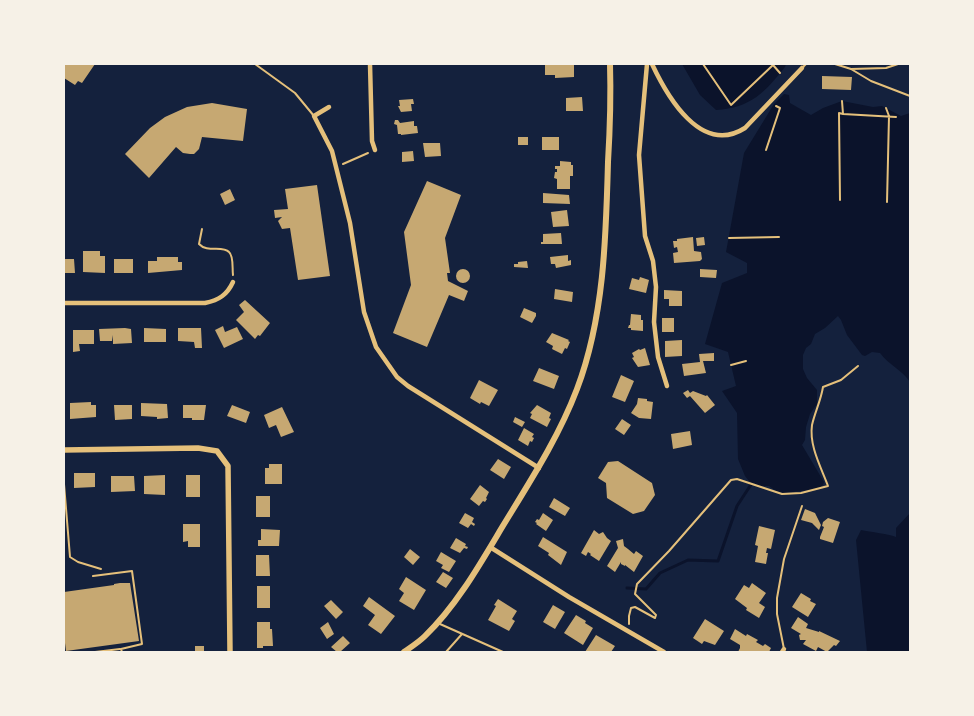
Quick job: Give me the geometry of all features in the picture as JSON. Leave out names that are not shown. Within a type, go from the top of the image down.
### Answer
[{"type":"main road","points":[[404,652],[424,638],[438,623],[490,547],[539,468],[578,389],[591,346],[597,311],[607,218],[611,103],[610,64]]},
{"type":"street","points":[[370,64],[372,141],[375,150]]},
{"type":"street","points":[[647,64],[639,155],[645,236],[652,261],[656,287],[654,322],[658,357],[667,386]]},
{"type":"street","points":[[652,64],[675,106],[700,130],[720,135],[732,134],[745,128],[752,118],[804,66]]},
{"type":"street","points":[[329,107],[314,116],[332,151],[350,223],[364,312],[376,348],[397,377],[408,386],[539,468]]},
{"type":"street","points":[[64,303],[205,303],[225,295],[230,290],[233,282]]},
{"type":"street","points":[[64,450],[198,448],[217,451],[228,466],[230,652]]},
{"type":"street","points":[[490,547],[630,634],[664,652]]},
{"type":"lane","points":[[256,64],[295,94],[314,116]]},
{"type":"lane","points":[[835,64],[851,69],[872,81],[910,96]]},
{"type":"lane","points":[[851,69],[886,68],[898,64]]},
{"type":"lane","points":[[783,650],[777,614],[777,598],[784,559],[802,506]]},
{"type":"lane","points":[[93,576],[132,571],[142,644],[121,651],[96,652]]},
{"type":"lane","points":[[438,623],[503,652]]},
{"type":"lane","points":[[446,652],[462,634]]},
{"type":"path","points":[[703,64],[731,105],[774,64],[780,73]]},
{"type":"path","points":[[842,101],[843,114]]},
{"type":"path","points":[[766,150],[780,108],[774,104]]},
{"type":"path","points":[[886,108],[890,116],[887,202]]},
{"type":"path","points":[[840,200],[839,113],[896,116]]},
{"type":"path","points":[[335,168],[375,150]]},
{"type":"path","points":[[202,229],[199,240],[202,247],[230,252],[233,282]]},
{"type":"path","points":[[729,238],[746,236],[779,237]]},
{"type":"path","points":[[731,365],[746,361]]},
{"type":"path","points":[[630,634],[629,616],[631,608],[635,607],[655,618],[656,615],[635,594],[637,584],[731,480],[737,479],[782,494],[801,493],[828,486],[811,440],[812,425],[821,400],[823,387],[842,380],[858,366]]},
{"type":"path","points":[[64,484],[70,557],[78,562],[106,570]]},
{"type":"water","points":[[682,64],[786,64],[771,84],[756,97],[739,106],[716,110],[700,95]]},
{"type":"water","points":[[784,94],[789,95],[790,103],[811,115],[842,101],[873,107],[882,106],[901,116],[910,113],[910,382],[880,353],[872,352],[865,356],[862,355],[847,335],[838,316],[815,334],[803,355],[803,369],[807,378],[817,390],[817,404],[810,414],[805,440],[802,445],[824,482],[818,489],[784,493],[776,491],[769,486],[759,486],[749,481],[745,476],[738,459],[737,413],[722,391],[736,386],[728,352],[705,344],[722,283],[747,273],[747,263],[726,252],[744,153],[774,104]]},
{"type":"water","points":[[910,513],[910,652],[867,652],[856,540],[861,530],[896,537],[896,528]]},
{"type":"building","points":[[64,64],[95,64],[82,83],[78,81],[75,85],[64,78]]},
{"type":"building","points":[[545,64],[574,64],[574,77],[555,78],[555,75],[545,75]]},
{"type":"building","points":[[822,76],[852,77],[851,90],[822,89]]},
{"type":"building","points":[[582,97],[583,111],[566,111],[566,98]]},
{"type":"building","points":[[413,99],[414,104],[411,104],[412,111],[401,112],[398,106],[400,106],[399,100]]},
{"type":"building","points":[[212,103],[247,109],[243,141],[202,137],[199,149],[194,154],[183,153],[176,147],[149,178],[125,154],[150,128],[165,117],[187,107]]},
{"type":"building","points":[[395,120],[398,120],[400,123],[414,121],[414,126],[417,126],[418,133],[398,134],[397,125],[394,124]]},
{"type":"building","points":[[518,137],[528,137],[528,145],[518,145]]},
{"type":"building","points":[[542,137],[559,137],[559,150],[542,150]]},
{"type":"building","points":[[423,143],[440,143],[441,156],[425,157]]},
{"type":"building","points":[[413,151],[414,161],[402,162],[402,152]]},
{"type":"building","points":[[560,161],[571,162],[571,165],[573,165],[573,176],[570,176],[570,189],[557,189],[557,179],[554,178],[555,172],[557,172],[555,166],[560,166]]},
{"type":"building","points":[[427,181],[461,195],[445,238],[450,273],[447,273],[448,281],[468,291],[464,301],[449,295],[427,347],[393,333],[411,285],[404,232]]},
{"type":"building","points":[[317,185],[330,276],[298,280],[290,228],[282,229],[278,221],[282,217],[275,218],[274,210],[288,209],[285,189]]},
{"type":"building","points":[[230,189],[235,200],[225,205],[220,194]]},
{"type":"building","points":[[543,193],[569,195],[570,204],[543,203]]},
{"type":"building","points":[[567,210],[569,226],[553,227],[551,212]]},
{"type":"building","points":[[561,233],[562,244],[541,244],[543,242],[543,234]]},
{"type":"building","points":[[693,237],[694,251],[701,252],[702,259],[700,261],[674,263],[673,253],[678,252],[677,247],[674,248],[673,241]]},
{"type":"building","points":[[704,237],[705,245],[697,246],[696,238]]},
{"type":"building","points":[[83,251],[100,251],[100,256],[105,256],[105,273],[83,272]]},
{"type":"building","points":[[568,255],[568,261],[571,260],[571,265],[556,268],[555,264],[551,264],[550,257]]},
{"type":"building","points":[[157,257],[178,257],[178,262],[182,262],[182,270],[148,273],[148,261],[157,261]]},
{"type":"building","points":[[64,259],[74,259],[75,273],[64,273]]},
{"type":"building","points":[[114,259],[133,259],[133,273],[114,273]]},
{"type":"building","points":[[527,261],[528,268],[514,267],[514,264],[518,264],[518,262]]},
{"type":"building","points":[[463,269],[468,271],[470,276],[468,281],[463,283],[458,281],[456,276],[458,271]]},
{"type":"building","points":[[700,269],[717,270],[716,278],[700,277]]},
{"type":"building","points":[[640,277],[649,280],[646,293],[629,289],[632,278],[639,280]]},
{"type":"building","points":[[555,289],[573,292],[572,302],[554,299]]},
{"type":"building","points":[[664,290],[682,291],[682,306],[669,306],[669,299],[664,299]]},
{"type":"building","points":[[245,300],[270,323],[260,336],[258,335],[255,339],[236,320],[244,312],[239,305]]},
{"type":"building","points":[[524,308],[536,313],[532,323],[520,317]]},
{"type":"building","points":[[631,314],[641,315],[643,331],[628,328]]},
{"type":"building","points":[[662,318],[674,318],[674,332],[662,332]]},
{"type":"building","points":[[223,326],[225,332],[237,327],[243,339],[224,348],[215,330]]},
{"type":"building","points":[[144,328],[166,329],[166,342],[144,342]]},
{"type":"building","points":[[178,328],[201,328],[202,348],[195,348],[194,342],[178,341]]},
{"type":"building","points":[[99,329],[131,329],[132,343],[113,344],[113,335],[112,341],[100,341]]},
{"type":"building","points":[[73,330],[94,330],[94,344],[79,344],[80,351],[73,352]]},
{"type":"building","points":[[552,333],[570,342],[562,354],[552,349],[553,346],[546,342]]},
{"type":"building","points":[[682,340],[682,356],[665,357],[665,341]]},
{"type":"building","points":[[645,348],[650,365],[638,367],[632,358],[634,357],[632,353]]},
{"type":"building","points":[[714,353],[714,361],[703,361],[706,373],[684,376],[682,364],[700,362],[699,354]]},
{"type":"building","points":[[539,368],[559,376],[554,389],[533,381]]},
{"type":"building","points":[[621,375],[634,381],[625,402],[612,397]]},
{"type":"building","points":[[479,380],[498,390],[489,406],[481,402],[480,404],[470,398]]},
{"type":"building","points":[[688,390],[690,393],[693,391],[707,395],[715,405],[705,413],[690,396],[687,398],[683,393]]},
{"type":"building","points":[[638,398],[653,402],[651,419],[639,418],[631,413],[637,404]]},
{"type":"building","points":[[91,402],[91,405],[96,405],[96,417],[70,419],[70,403]]},
{"type":"building","points":[[141,403],[167,404],[168,418],[157,419],[157,417],[141,416]]},
{"type":"building","points":[[114,405],[132,405],[132,419],[115,420]]},
{"type":"building","points":[[183,405],[206,405],[204,420],[183,418]]},
{"type":"building","points":[[232,405],[250,412],[246,423],[227,416]]},
{"type":"building","points":[[537,405],[551,413],[549,418],[551,419],[547,427],[530,418],[532,414],[530,413]]},
{"type":"building","points":[[282,407],[294,432],[281,437],[276,425],[269,428],[264,415]]},
{"type":"building","points":[[515,417],[525,422],[522,427],[513,422]]},
{"type":"building","points":[[622,419],[631,425],[624,435],[615,429]]},
{"type":"building","points":[[524,428],[534,434],[532,442],[530,441],[528,446],[518,440]]},
{"type":"building","points":[[690,431],[692,445],[673,449],[671,434]]},
{"type":"building","points":[[498,459],[511,467],[504,479],[490,470]]},
{"type":"building","points":[[618,461],[652,483],[655,495],[644,511],[633,514],[607,498],[606,483],[598,478],[608,462]]},
{"type":"building","points":[[269,464],[282,464],[282,484],[265,484],[265,468],[269,468]]},
{"type":"building","points":[[74,473],[95,473],[95,487],[74,488]]},
{"type":"building","points":[[165,475],[165,495],[144,494],[144,476]]},
{"type":"building","points":[[186,475],[200,475],[200,497],[186,497]]},
{"type":"building","points":[[111,476],[134,476],[135,491],[111,492]]},
{"type":"building","points":[[480,485],[489,492],[485,502],[483,501],[479,506],[470,499]]},
{"type":"building","points":[[256,496],[270,496],[270,517],[256,517]]},
{"type":"building","points":[[554,498],[570,508],[565,516],[549,507]]},
{"type":"building","points":[[805,509],[815,513],[821,525],[819,530],[812,523],[801,520]]},
{"type":"building","points":[[465,513],[474,518],[472,522],[475,524],[474,526],[471,524],[468,528],[459,523]]},
{"type":"building","points":[[543,513],[553,520],[546,531],[535,522],[537,519],[539,520]]},
{"type":"building","points":[[828,518],[840,522],[833,543],[820,539],[824,527],[822,526],[823,522]]},
{"type":"building","points":[[183,524],[200,524],[200,547],[188,547],[188,541],[183,542]]},
{"type":"building","points":[[759,526],[775,530],[771,549],[767,548],[766,564],[755,562],[758,546],[755,545]]},
{"type":"building","points":[[261,529],[280,530],[279,546],[258,546],[258,540],[261,540]]},
{"type":"building","points":[[594,530],[599,534],[603,532],[611,541],[599,561],[588,552],[586,556],[581,553]]},
{"type":"building","points":[[543,537],[567,552],[561,565],[548,555],[549,553],[538,546]]},
{"type":"building","points":[[456,538],[466,544],[467,549],[464,548],[460,553],[450,548]]},
{"type":"building","points":[[623,539],[624,546],[634,554],[636,551],[643,556],[634,572],[621,564],[621,562],[615,572],[607,566],[618,548],[616,541]]},
{"type":"building","points":[[410,549],[420,557],[413,565],[404,557]]},
{"type":"building","points":[[441,552],[456,561],[449,572],[441,568],[443,565],[436,561]]},
{"type":"building","points":[[256,555],[269,555],[270,576],[256,576]]},
{"type":"building","points":[[443,572],[453,578],[446,588],[436,582]]},
{"type":"building","points":[[406,577],[426,590],[414,610],[399,601],[404,593],[399,589]]},
{"type":"building","points":[[130,583],[139,641],[66,651],[64,592]]},
{"type":"building","points":[[752,583],[766,593],[759,603],[765,607],[759,618],[746,610],[747,608],[735,599],[744,585],[749,588]]},
{"type":"building","points":[[257,586],[270,586],[270,608],[257,608]]},
{"type":"building","points":[[801,593],[816,604],[808,617],[792,607]]},
{"type":"building","points":[[369,597],[395,616],[381,634],[368,625],[375,615],[363,606]]},
{"type":"building","points":[[498,599],[517,611],[512,619],[515,621],[509,631],[488,620]]},
{"type":"building","points":[[331,600],[343,612],[336,619],[324,606]]},
{"type":"building","points":[[553,605],[565,612],[555,629],[543,622]]},
{"type":"building","points":[[576,615],[593,628],[583,645],[564,633]]},
{"type":"building","points":[[798,617],[808,624],[806,628],[819,631],[840,641],[827,652],[818,647],[816,651],[803,644],[806,640],[800,640],[799,635],[801,634],[791,628]]},
{"type":"building","points":[[705,619],[724,631],[715,645],[704,641],[702,644],[693,638]]},
{"type":"building","points":[[257,622],[270,622],[273,646],[257,648]]},
{"type":"building","points":[[328,622],[334,634],[327,639],[320,628]]},
{"type":"building","points":[[735,629],[746,636],[747,634],[758,640],[756,642],[763,646],[765,644],[771,648],[769,652],[738,652],[740,645],[730,639]]},
{"type":"building","points":[[596,635],[615,646],[611,652],[585,652]]},
{"type":"building","points":[[343,636],[350,643],[340,652],[337,652],[331,647]]},
{"type":"building","points":[[195,646],[204,646],[204,652],[195,652]]},
{"type":"waterway","points":[[627,588],[646,589],[660,573],[688,560],[718,561],[737,506],[752,483]]}]
